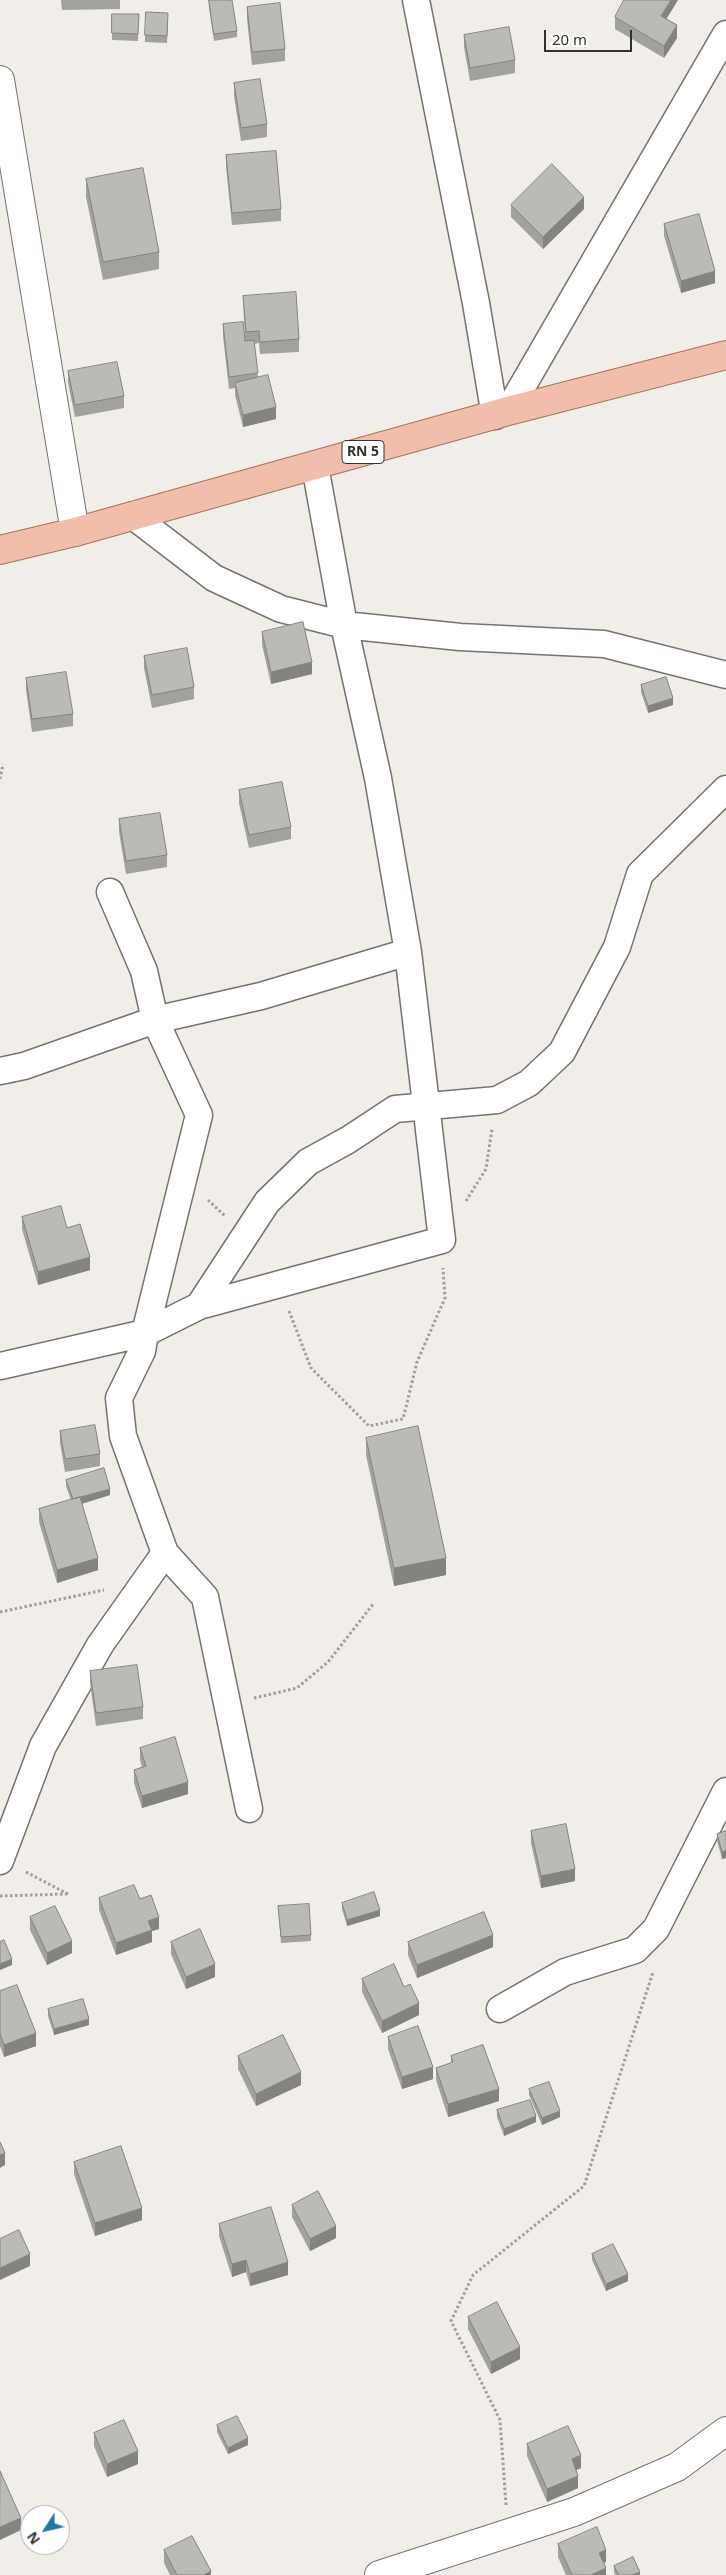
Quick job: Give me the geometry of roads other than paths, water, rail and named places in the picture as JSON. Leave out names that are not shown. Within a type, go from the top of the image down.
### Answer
[{"type":"main road","name":"RN 5","points":[[0,550],[75,532],[501,414],[726,355]]},
{"type":"street","points":[[416,0],[476,303],[501,414]]},
{"type":"street","points":[[501,414],[726,34]]},
{"type":"street","points":[[0,80],[75,532]]},
{"type":"street","points":[[0,1366],[145,1333],[199,1306],[442,1240],[408,952],[378,778],[344,626],[315,466]]},
{"type":"street","points":[[133,516],[214,578],[282,609],[344,626],[460,637],[604,644],[726,675]]},
{"type":"street","points":[[199,1306],[267,1202],[308,1162],[348,1140],[394,1109],[497,1100],[528,1083],[562,1052],[617,947],[640,874],[726,789]]},
{"type":"street","points":[[110,892],[144,971],[155,1020],[199,1115],[145,1333],[142,1352],[119,1398],[123,1436],[165,1553],[205,1597],[249,1809]]},
{"type":"street","points":[[0,1071],[24,1066],[155,1020],[261,996],[408,952]]},
{"type":"street","points":[[1,1860],[42,1746],[100,1645],[165,1553]]},
{"type":"street","points":[[500,2009],[565,1972],[635,1950],[656,1930],[726,1791]]},
{"type":"street","points":[[379,2575],[574,2512],[677,2467],[726,2431]]}]
